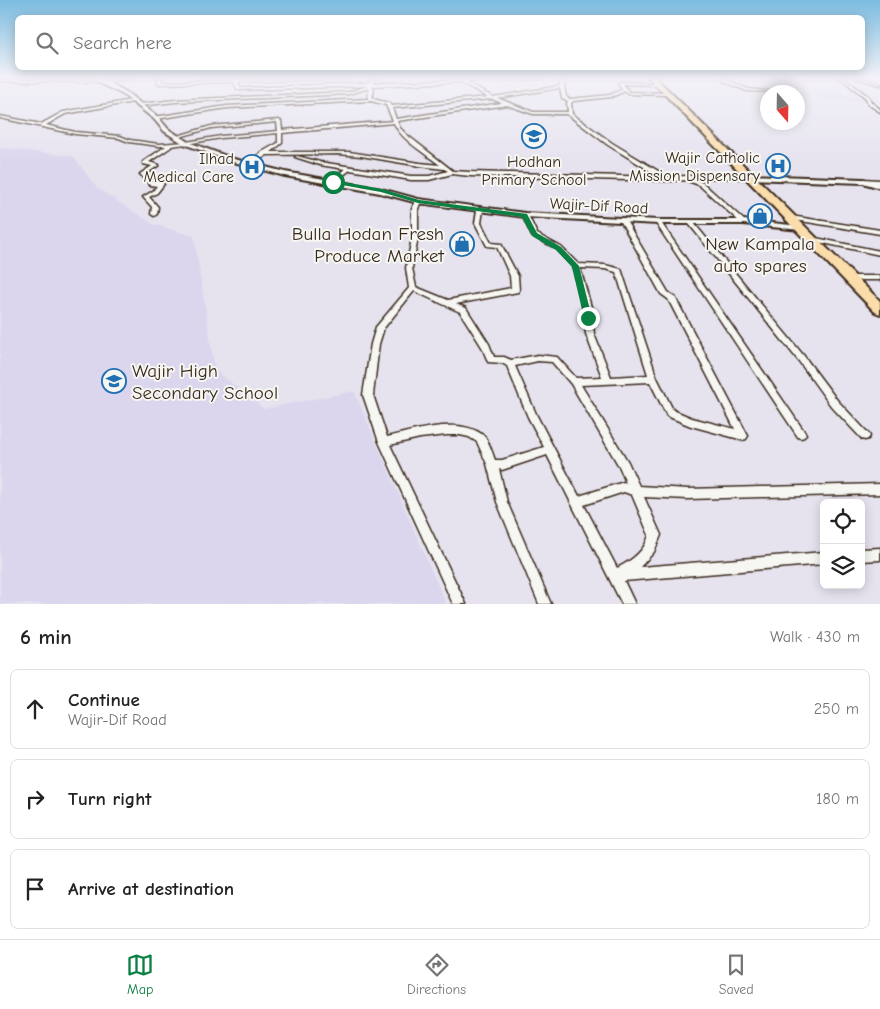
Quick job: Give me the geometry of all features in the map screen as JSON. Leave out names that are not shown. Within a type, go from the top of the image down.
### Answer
[{"type":"highway","points":[[678,106],[880,309]]},
{"type":"main road","name":"Wajir-Dif Road","points":[[141,106],[156,118],[174,141],[186,143],[285,174],[382,191],[418,201],[525,215],[658,222],[742,222],[800,228]]},
{"type":"main road","points":[[750,177],[863,181],[880,186]]},
{"type":"street","points":[[42,126],[64,113],[103,106]]},
{"type":"street","points":[[156,118],[227,108],[260,106]]},
{"type":"street","points":[[397,106],[388,107],[405,136],[452,172]]},
{"type":"street","points":[[186,143],[221,137],[282,133],[395,121],[452,110],[486,106]]},
{"type":"street","points":[[515,106],[533,113],[554,111],[570,114],[610,144],[668,179]]},
{"type":"street","points":[[569,106],[570,114]]},
{"type":"street","points":[[0,117],[75,133],[120,137],[136,142],[159,145],[211,126],[279,121],[282,133],[279,138],[280,143],[250,164]]},
{"type":"street","points":[[154,214],[155,207],[146,197],[155,192],[161,184],[152,184],[143,174],[156,165],[145,163],[174,141]]},
{"type":"street","points":[[264,154],[293,155],[328,152],[425,167],[444,167]]},
{"type":"street","points":[[293,155],[320,163],[422,179],[452,172],[668,179],[724,176],[750,177]]},
{"type":"street","points":[[333,182],[350,167]]},
{"type":"street","points":[[684,179],[701,184],[742,222]]},
{"type":"street","points":[[863,181],[880,182]]},
{"type":"street","points":[[413,288],[409,268],[415,238],[415,209],[418,201]]},
{"type":"street","points":[[446,303],[515,290],[514,276],[499,245],[489,245],[478,223],[480,210]]},
{"type":"street","points":[[525,215],[534,234],[558,248],[576,266],[587,307],[590,334],[608,380]]},
{"type":"street","points":[[791,218],[880,232]]},
{"type":"street","points":[[576,266],[605,267],[619,271],[653,378],[670,413],[691,422],[743,436],[671,297],[665,294],[624,220]]},
{"type":"street","points":[[658,222],[801,434]]},
{"type":"street","points":[[691,223],[801,358],[834,403],[865,436]]},
{"type":"street","points":[[812,240],[880,253]]},
{"type":"street","points":[[849,278],[880,278]]},
{"type":"street","points":[[413,288],[463,310],[486,346],[491,360],[504,360],[510,364],[550,450],[628,604]]},
{"type":"street","points":[[413,288],[384,320],[375,344],[368,395],[384,442],[460,604]]},
{"type":"street","points":[[867,297],[880,299]]},
{"type":"street","points":[[510,364],[538,358],[554,359],[574,382],[624,465],[655,535],[654,545],[630,569],[615,576]]},
{"type":"street","points":[[574,382],[653,378]]},
{"type":"street","points":[[384,442],[439,431],[462,430],[480,440],[492,464],[502,502],[545,604]]},
{"type":"street","points":[[492,464],[502,465],[550,450]]},
{"type":"street","points":[[578,502],[624,486],[636,492],[688,494],[880,489]]},
{"type":"street","points":[[865,556],[880,554]]},
{"type":"street","points":[[615,576],[820,558]]},
{"type":"shaded area","name":"Wajir High Secondary School","points":[[0,148],[73,156],[97,188],[153,224],[194,236],[215,370],[264,409],[354,391],[446,604],[0,604]]},
{"type":"place","name":"Hodhan Primary School","points":[[534,136]]},
{"type":"place","name":"Wajir Catholic Mission Dispensary","points":[[778,166]]},
{"type":"place","name":"Ilhad Medical Care","points":[[252,167]]},
{"type":"place","name":"New Kampala auto spares","points":[[760,216]]},
{"type":"place","name":"Bulla Hodan Fresh Produce Market","points":[[462,244]]},
{"type":"place","name":"Wajir High Secondary School","points":[[114,381]]},
{"type":"route","points":[[333,182],[382,191],[418,201],[525,215],[534,234],[558,248],[576,266],[588,318]]}]
